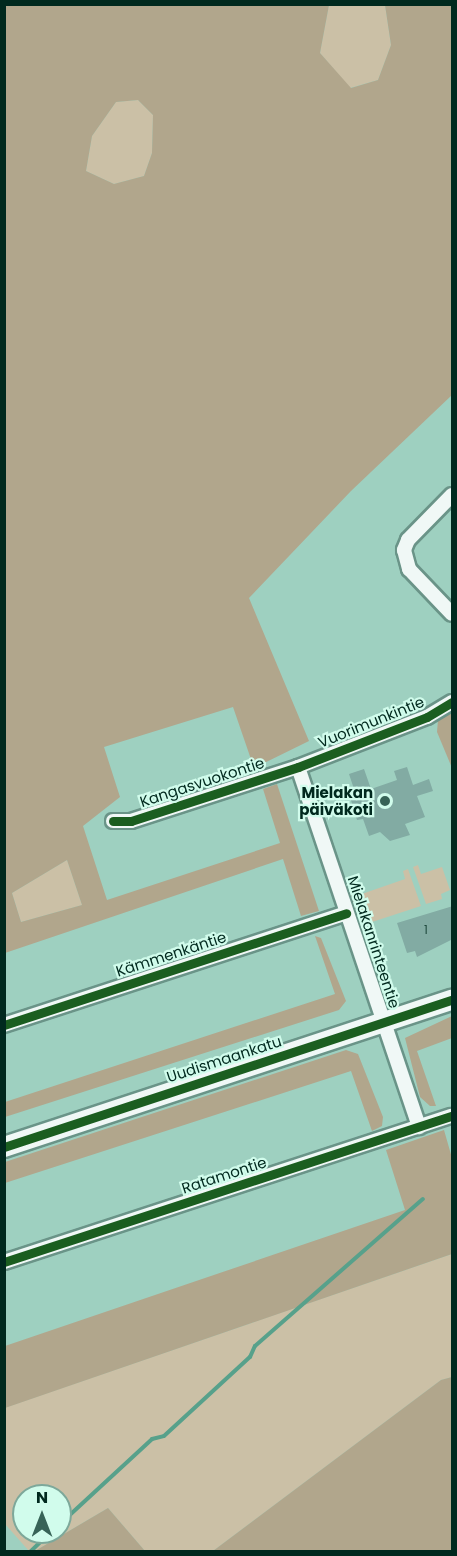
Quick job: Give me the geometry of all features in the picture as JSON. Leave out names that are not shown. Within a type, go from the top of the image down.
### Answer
[{"type":"street","points":[[453,495],[408,540],[404,550],[409,569],[453,614]]},
{"type":"street","name":"Vuorimunkintie","points":[[298,767],[427,717],[453,702]]},
{"type":"street","name":"Kangasvuokontie","points":[[113,821],[131,821],[298,767]]},
{"type":"street","name":"Mielakanrinteentie","points":[[298,767],[419,1127]]},
{"type":"street","name":"Kämmenkäntie","points":[[4,1025],[346,913]]},
{"type":"street","name":"Uudismaankatu","points":[[4,1147],[453,1000]]},
{"type":"street","name":"Ratamontie","points":[[4,1262],[453,1116]]},
{"type":"shaded area","points":[[4,5],[329,5],[320,53],[351,88],[378,80],[391,45],[385,5],[452,5],[452,395],[351,491],[249,598],[309,741],[254,768],[233,707],[104,747],[120,797],[83,826],[107,900],[280,843],[263,789],[277,784],[319,911],[301,916],[283,859],[5,953]],"holes":[[[138,100],[153,115],[152,153],[144,176],[114,184],[86,171],[92,136],[116,102]],[[67,860],[82,905],[21,922],[12,893]]]},
{"type":"shaded area","points":[[329,5],[385,5],[391,45],[378,80],[350,88],[320,53]]},
{"type":"shaded area","points":[[138,100],[153,115],[152,153],[144,176],[114,184],[86,171],[92,136],[116,102]]},
{"type":"shaded area","points":[[452,710],[452,768],[437,732],[438,720]]},
{"type":"shaded area","points":[[67,860],[82,905],[21,922],[12,893]]},
{"type":"shaded area","points":[[418,865],[421,874],[442,867],[450,890],[441,894],[442,899],[426,904],[413,867]]},
{"type":"shaded area","points":[[408,869],[421,906],[369,923],[358,918],[349,894],[353,888],[356,896],[405,879],[403,871]]},
{"type":"shaded area","points":[[315,936],[321,938],[346,1001],[339,1010],[5,1117],[5,1102],[335,994]]},
{"type":"shaded area","points":[[452,1016],[452,1038],[417,1051],[436,1106],[430,1106],[420,1097],[405,1038]]},
{"type":"shaded area","points":[[346,1050],[358,1054],[383,1117],[382,1126],[372,1131],[351,1071],[5,1183],[5,1162]]},
{"type":"shaded area","points":[[444,1130],[452,1158],[452,1254],[5,1408],[5,1346],[405,1210],[386,1150]]},
{"type":"shaded area","points":[[452,1254],[452,1377],[441,1380],[213,1551],[145,1551],[108,1508],[72,1529],[72,1484],[12,1484],[12,1532],[5,1524],[4,1408]]},
{"type":"shaded area","points":[[452,1377],[452,1551],[213,1551],[441,1380]]},
{"type":"shaded area","points":[[108,1508],[145,1551],[35,1551],[47,1544],[72,1544],[72,1529]]},
{"type":"shaded area","points":[[23,1544],[47,1544],[35,1551],[29,1551]]},
{"type":"building","name":"Mielakan päiväkoti","points":[[407,767],[413,785],[429,779],[433,791],[417,796],[425,817],[405,824],[410,835],[390,841],[380,832],[369,836],[363,819],[357,820],[350,797],[356,795],[349,774],[364,769],[371,789],[397,780],[394,771]]},
{"type":"building","points":[[453,906],[453,939],[417,957],[415,951],[407,953],[397,923]]},
{"type":"waterway","points":[[72,1513],[152,1439],[164,1436],[250,1357],[255,1346],[423,1199]]},
{"type":"waterway","points":[[30,1552],[38,1544]]},
{"type":"cycle path","points":[[113,821],[131,821],[298,767],[427,717],[452,702]]},
{"type":"cycle path","points":[[4,1025],[346,913]]},
{"type":"cycle path","points":[[4,1147],[452,1000]]},
{"type":"cycle path","points":[[4,1262],[452,1116]]},
{"type":"place","name":"Mielakan päiväkoti","points":[[385,801]]}]
